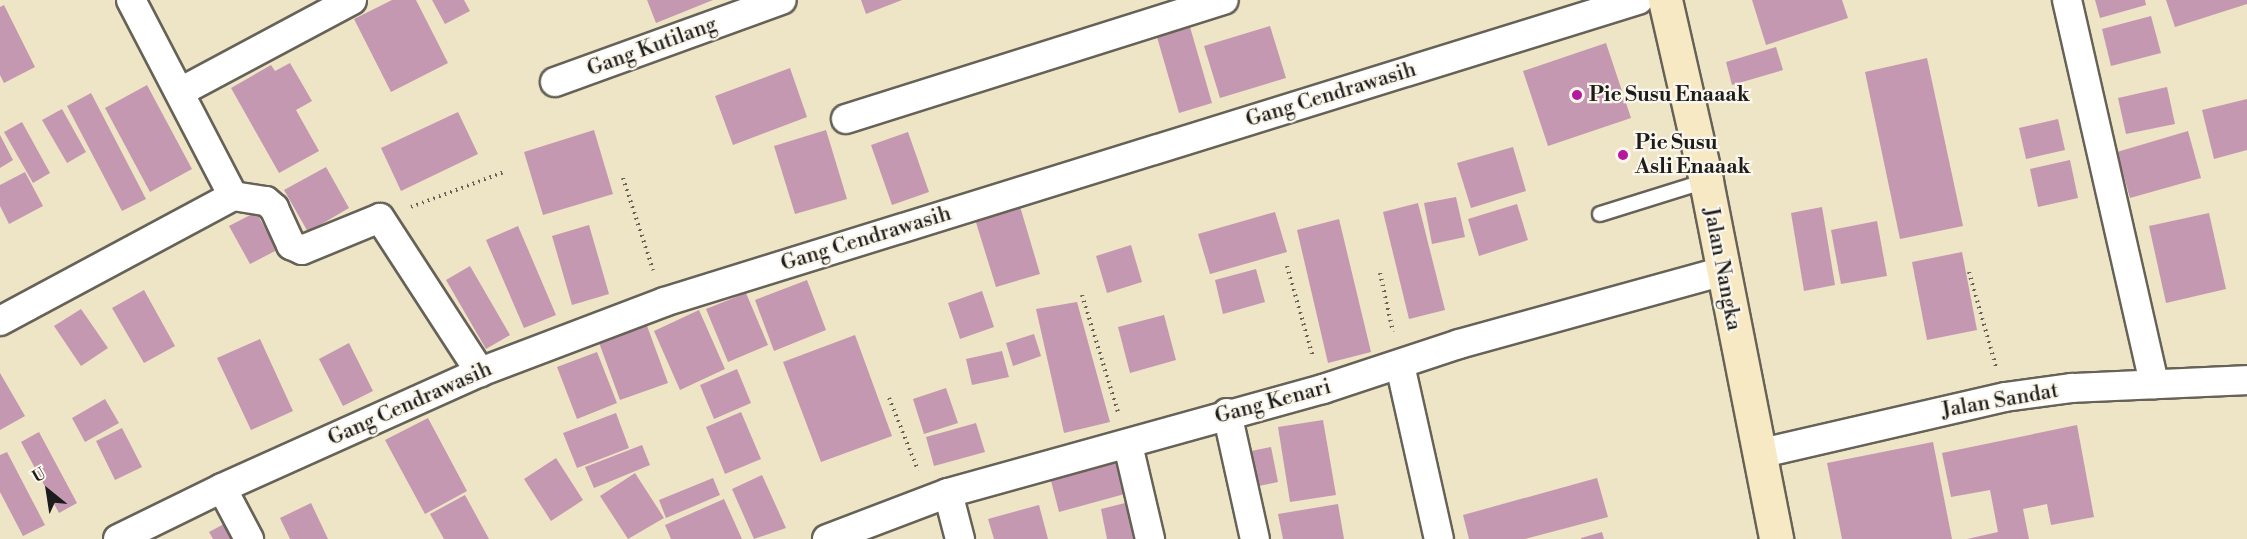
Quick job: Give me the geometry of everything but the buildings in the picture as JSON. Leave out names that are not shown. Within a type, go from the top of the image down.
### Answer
[{"type":"main road","name":"Jalan Nangka","points":[[1665,0],[1706,181],[1721,272],[1776,539]]},
{"type":"street","points":[[131,0],[233,196]]},
{"type":"street","points":[[180,92],[352,0]]},
{"type":"street","name":"Gang Kutilang","points":[[555,82],[782,0]]},
{"type":"street","points":[[846,119],[1224,0]]},
{"type":"street","name":"Gang Cendrawasih","points":[[118,539],[222,488],[480,372],[664,302],[1638,0]]},
{"type":"street","points":[[2067,0],[2154,384]]},
{"type":"street","points":[[0,321],[233,196],[266,201],[274,208],[291,245],[302,250],[380,218],[480,372]]},
{"type":"street","name":"Gang Kenari","points":[[827,539],[939,496],[1128,445],[1227,413],[1323,389],[1459,344],[1721,272]]},
{"type":"street","points":[[1400,365],[1439,539]]},
{"type":"street","name":"Jalan Sandat","points":[[1758,454],[2005,397],[2154,384],[2247,380]]},
{"type":"street","points":[[1227,413],[1255,539]]},
{"type":"street","points":[[1128,445],[1150,539]]},
{"type":"street","points":[[222,488],[249,539]]},
{"type":"street","points":[[939,496],[960,539]]},
{"type":"lane","points":[[1600,214],[1706,181]]},
{"type":"path","points":[[380,218],[504,172]]},
{"type":"path","points":[[623,178],[664,302]]},
{"type":"path","points":[[1287,266],[1323,389]]},
{"type":"path","points":[[1969,272],[2005,397]]},
{"type":"path","points":[[1380,273],[1400,365]]},
{"type":"path","points":[[1082,295],[1128,445]]},
{"type":"path","points":[[889,398],[939,496]]},
{"type":"place","name":"Pie Susu Enaaak","points":[[1577,95]]},
{"type":"place","name":"Pie Susu Asli Enaaak","points":[[1623,155]]}]
